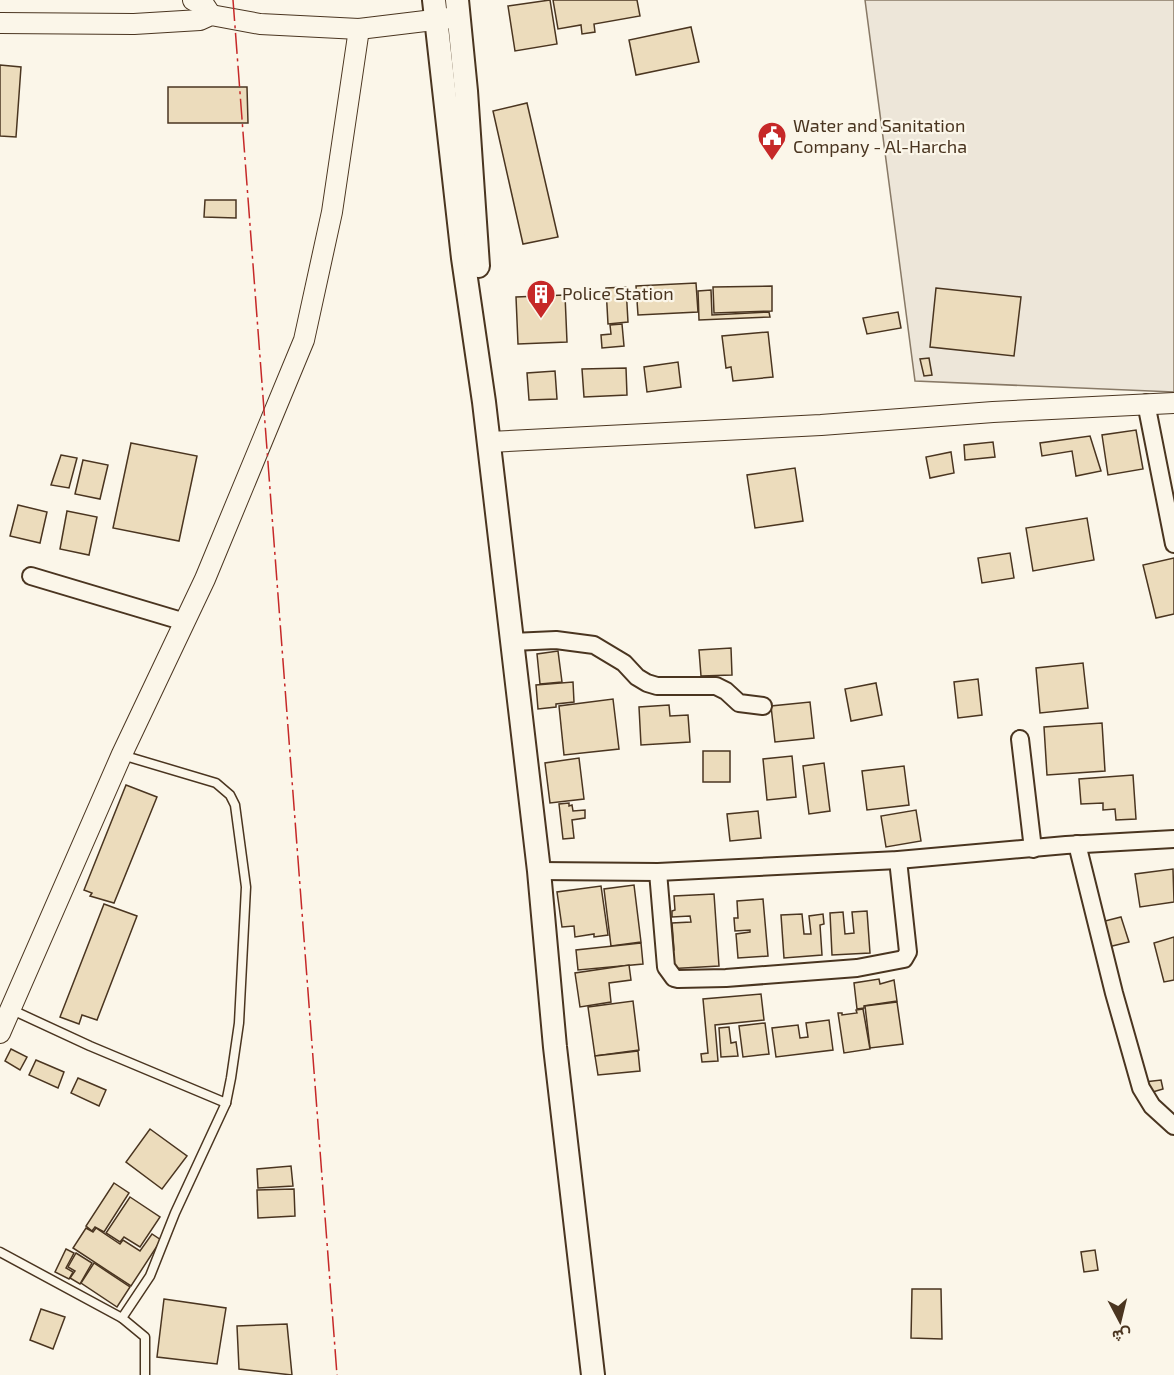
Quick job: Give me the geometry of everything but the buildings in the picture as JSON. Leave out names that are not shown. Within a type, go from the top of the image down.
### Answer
[{"type":"main road","points":[[446,9],[465,278],[489,442],[539,871],[555,1047],[593,1375]]},
{"type":"street","points":[[193,0],[206,6],[211,15]]},
{"type":"street","points":[[0,23],[135,24],[200,20],[211,15],[260,24],[359,29],[446,9]]},
{"type":"street","points":[[0,1033],[122,754],[210,568],[304,340],[332,212],[359,29]]},
{"type":"street","points":[[1146,403],[1174,544]]},
{"type":"street","points":[[489,442],[821,425],[1174,403]]},
{"type":"street","points":[[31,576],[185,622]]},
{"type":"street","points":[[512,642],[556,640],[594,645],[624,663],[646,683],[657,686],[716,686],[722,688],[739,703],[763,706]]},
{"type":"street","points":[[1020,739],[1033,849]]},
{"type":"street","points":[[539,871],[657,872],[898,860],[1077,844],[1174,839]]},
{"type":"street","points":[[1077,844],[1114,993],[1142,1088],[1152,1106],[1174,1126]]},
{"type":"street","points":[[657,872],[666,967],[678,979],[726,978],[857,968],[904,959],[908,952],[898,860]]},
{"type":"lane","points":[[122,754],[216,783],[230,795],[235,805],[246,886],[240,1023],[226,1103],[176,1212],[150,1276],[122,1318]]},
{"type":"lane","points":[[10,1009],[90,1046],[226,1103]]},
{"type":"lane","points":[[0,1252],[122,1318],[145,1337],[145,1375]]},
{"type":"shaded area","points":[[865,0],[1174,0],[1174,392],[915,381]]},
{"type":"power","points":[[233,0],[337,1375]]},
{"type":"place","name":"Water and Sanitation Company - Al-Harcha","points":[[772,162]]},
{"type":"place","name":"Police Station","points":[[541,320]]}]
